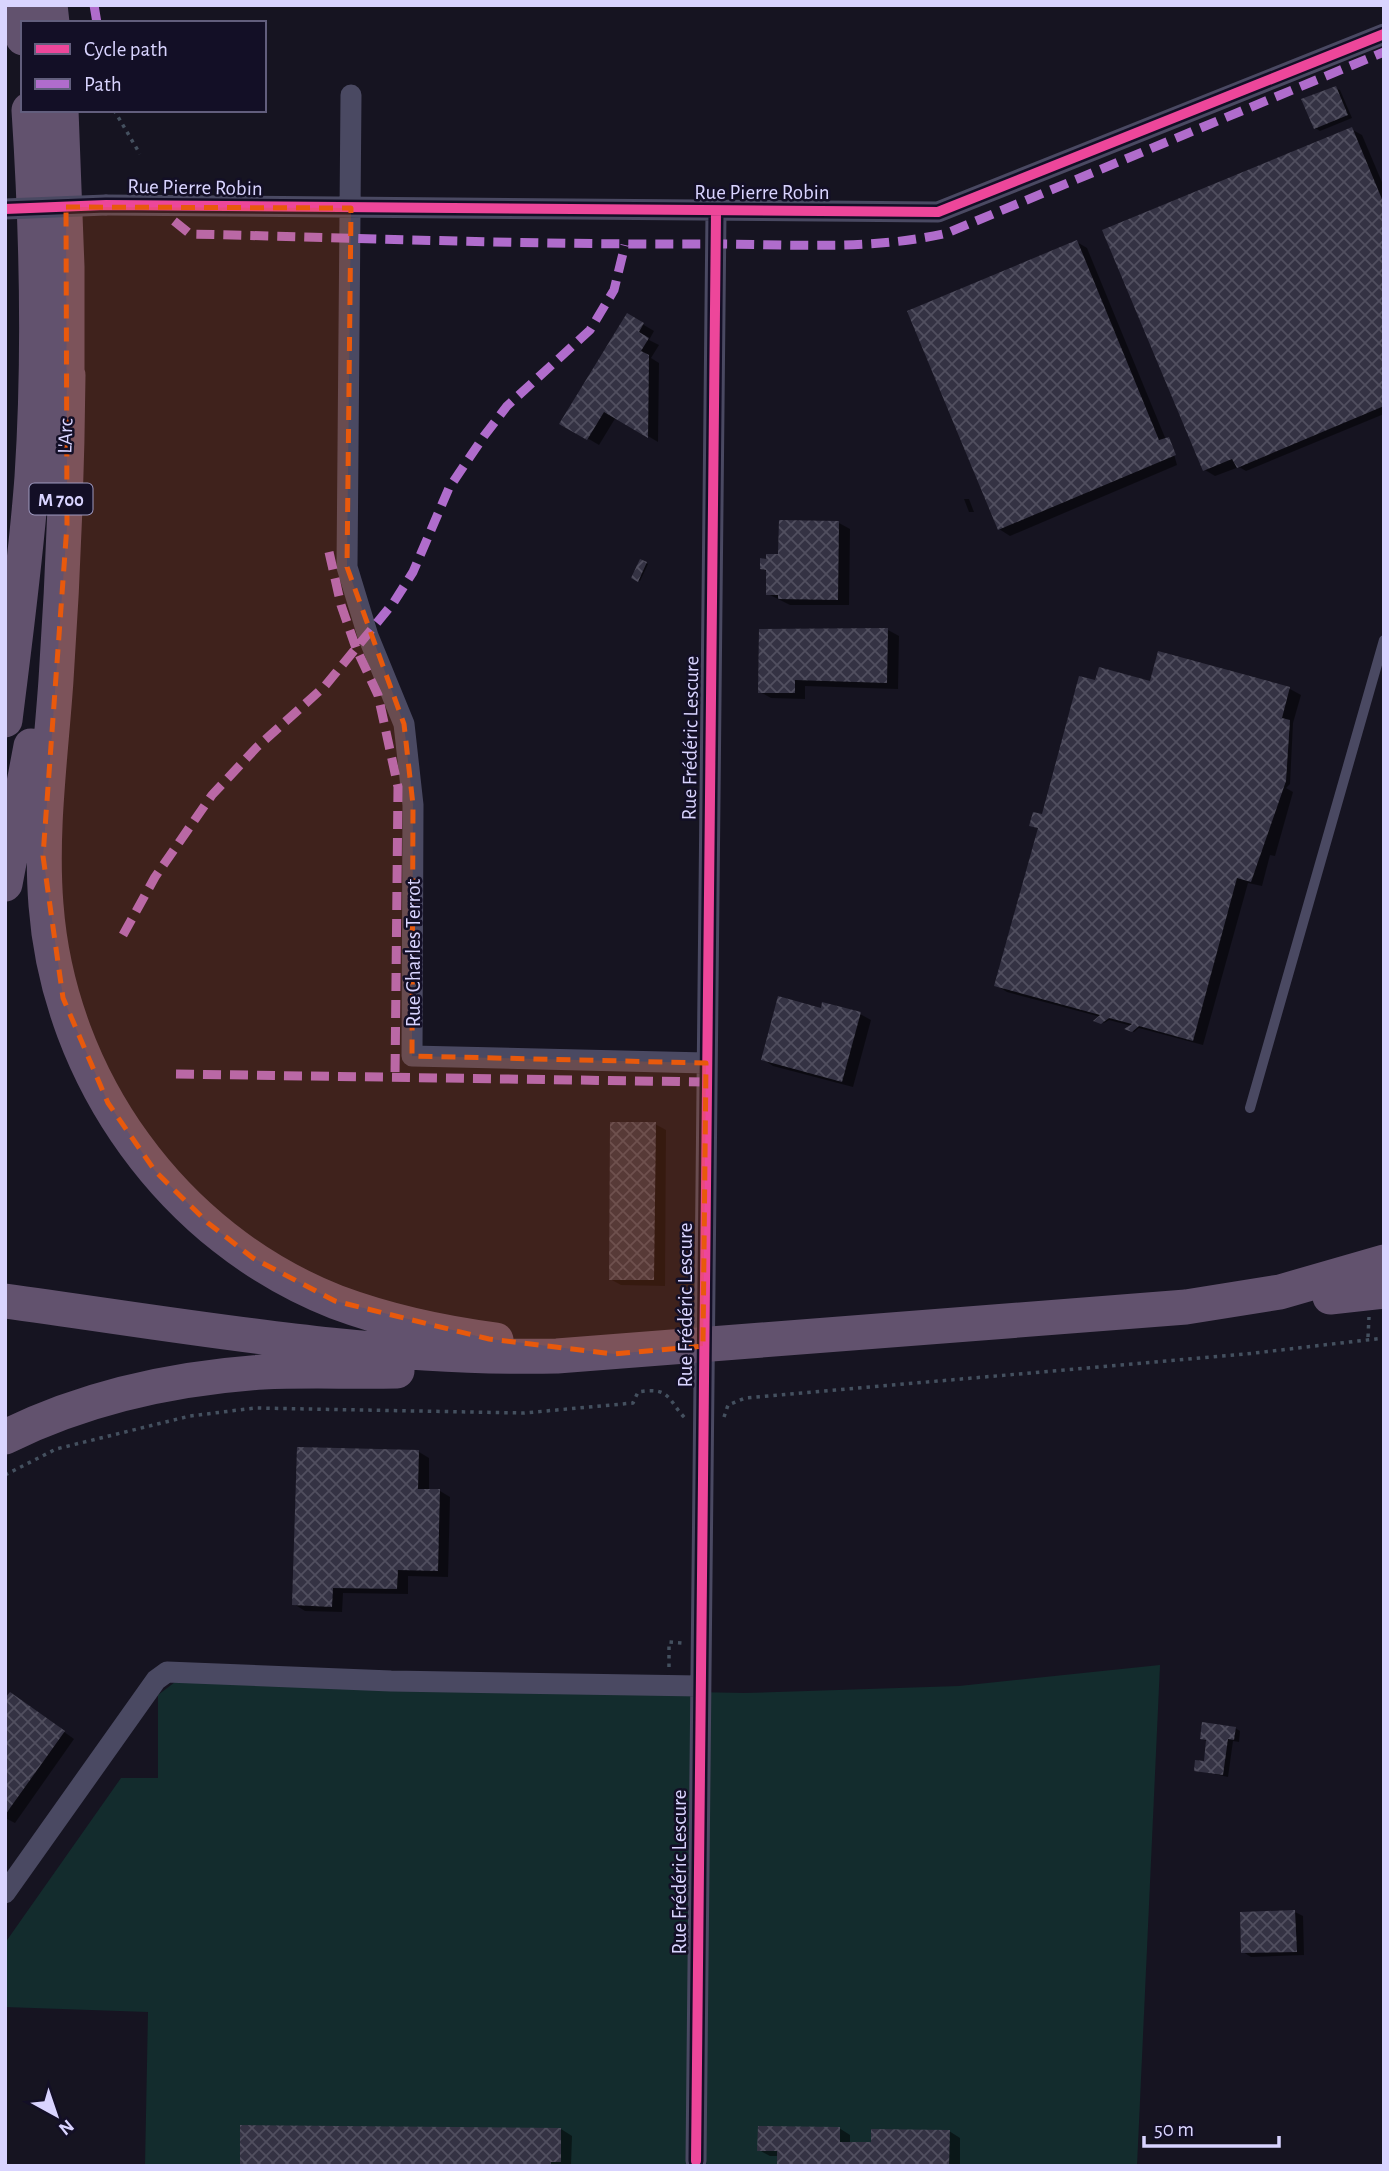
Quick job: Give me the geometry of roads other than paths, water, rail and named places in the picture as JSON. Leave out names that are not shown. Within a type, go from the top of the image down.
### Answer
[{"type":"highway","name":"L'Arc","points":[[5,720],[32,477],[36,388],[37,256],[29,112]]},
{"type":"highway","name":"L'Arc","points":[[5,884],[29,767],[63,478],[68,375],[65,161],[61,112]]},
{"type":"highway","points":[[68,375],[67,525],[44,869],[50,933],[63,998],[76,1037],[108,1103],[144,1157],[186,1204],[238,1247],[311,1290],[361,1311],[458,1334],[613,1364]]},
{"type":"highway","points":[[703,1358],[813,1344],[840,1335],[1219,1304],[1280,1292],[1384,1262]]},
{"type":"highway","points":[[5,1301],[388,1352],[613,1364],[857,1349],[1249,1315],[1347,1294],[1384,1291]]},
{"type":"highway","points":[[5,1317],[325,1359],[435,1369],[584,1377],[613,1364]]},
{"type":"highway","points":[[5,1437],[79,1408],[149,1387],[263,1372],[435,1369]]},
{"type":"street","name":"Rue Pierre Robin","points":[[5,209],[106,205],[937,212],[1384,34]]},
{"type":"street","points":[[351,95],[351,208]]},
{"type":"street","name":"Rue Charles Terrot","points":[[351,208],[346,567],[368,636],[404,724],[413,805],[412,1056],[706,1063]]},
{"type":"street","name":"Rue Frédéric Lescure","points":[[696,2161],[716,212]]},
{"type":"street","points":[[5,1893],[156,1680],[167,1672],[391,1681],[700,1686]]},
{"type":"lane","points":[[1250,1108],[1384,640]]}]
